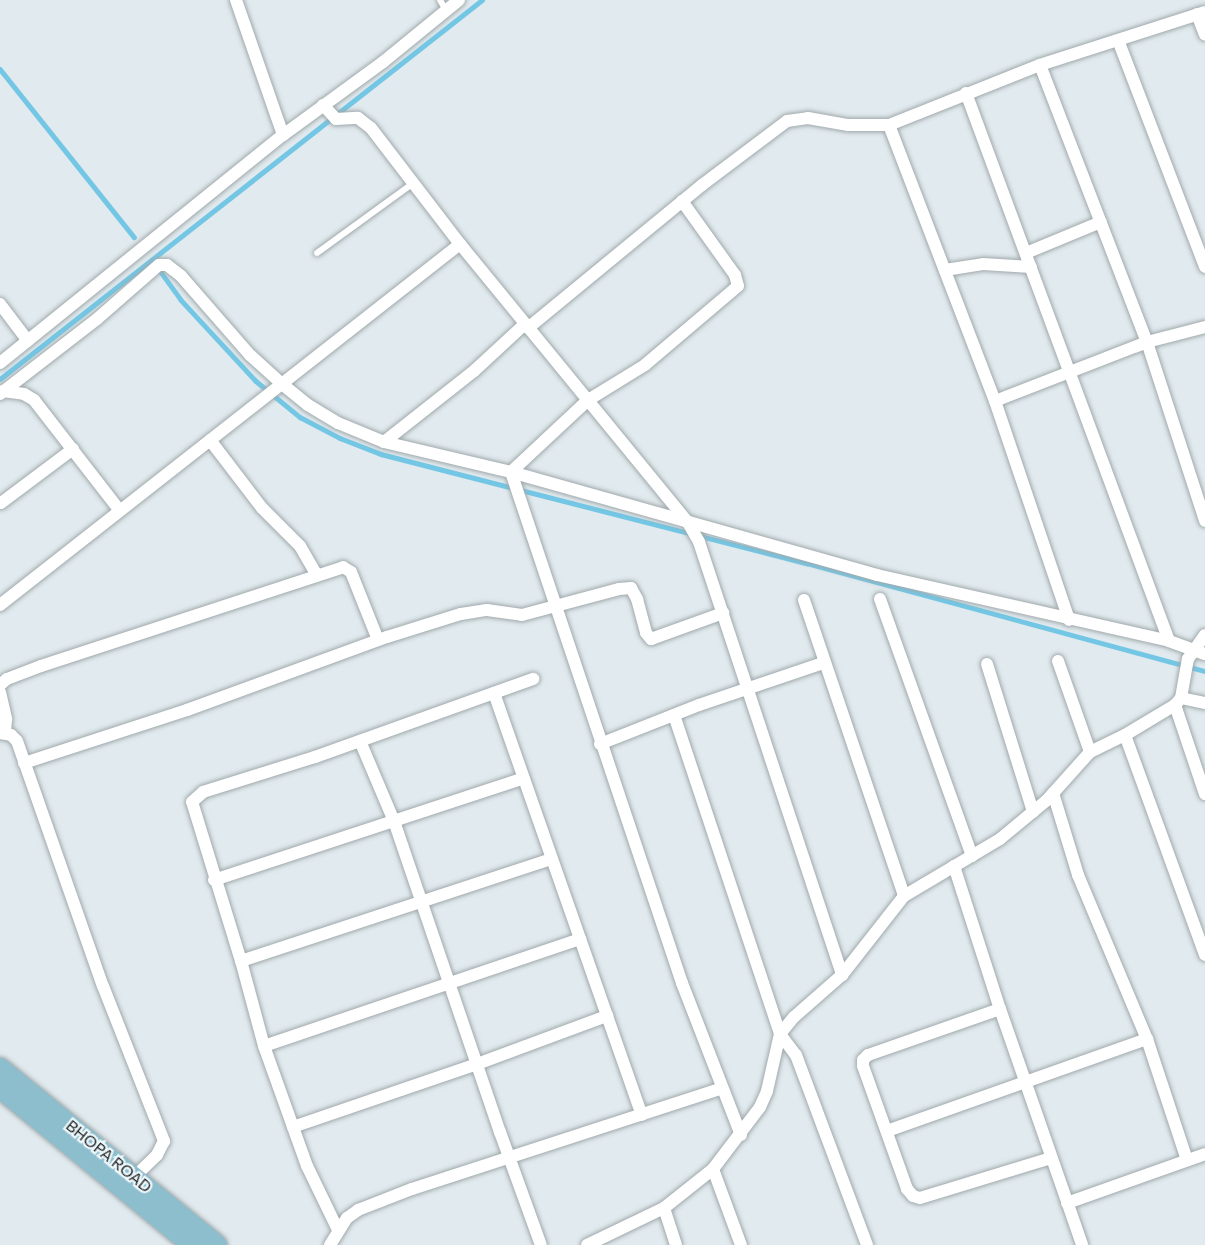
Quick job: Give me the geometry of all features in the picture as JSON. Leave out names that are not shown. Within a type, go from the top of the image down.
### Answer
[{"type":"main road","name":"BHOPA ROAD","points":[[0,1068],[217,1245]]},
{"type":"main road","name":"BHOPA ROAD","points":[[0,1088],[192,1245]]},
{"type":"street","points":[[236,0],[283,135]]},
{"type":"street","points":[[0,363],[283,135],[329,112],[443,5],[459,0]]},
{"type":"street","points":[[384,442],[682,201],[788,121],[808,118],[848,125],[889,125],[1040,65],[1201,13],[1205,36]]},
{"type":"street","points":[[1119,40],[1205,267]]},
{"type":"street","points":[[1040,65],[1147,342],[1205,521]]},
{"type":"street","points":[[966,93],[1169,641]]},
{"type":"street","points":[[329,112],[363,121],[689,525],[699,542],[842,975]]},
{"type":"street","points":[[889,125],[995,401],[1069,620]]},
{"type":"street","points":[[512,476],[588,400],[645,365],[738,286],[735,275],[682,201]]},
{"type":"street","points":[[1026,253],[1101,222]]},
{"type":"street","points":[[0,605],[460,244]]},
{"type":"street","points":[[945,270],[983,264],[1031,267]]},
{"type":"street","points":[[2,393],[162,265],[181,276],[277,388],[338,423],[384,442],[877,575],[1169,641],[1196,654]]},
{"type":"street","points":[[0,304],[28,341]]},
{"type":"street","points":[[995,401],[1147,342],[1205,327]]},
{"type":"street","points":[[2,393],[24,394],[34,400],[120,511]]},
{"type":"street","points":[[210,441],[262,508],[300,546],[316,574]]},
{"type":"street","points":[[1,503],[73,449]]},
{"type":"street","points":[[512,476],[682,983],[741,1135]]},
{"type":"street","points":[[0,686],[8,679],[41,666],[336,568],[347,568],[378,640]]},
{"type":"street","points":[[24,763],[187,710],[378,640],[475,612],[497,610],[516,615],[631,588],[637,599],[646,633],[651,639],[723,613]]},
{"type":"street","points":[[880,599],[972,856]]},
{"type":"street","points":[[804,600],[823,663],[904,896]]},
{"type":"street","points":[[1205,635],[1184,674],[1178,701],[1205,794]]},
{"type":"street","points":[[1058,662],[1089,752]]},
{"type":"street","points":[[600,744],[674,715],[823,663]]},
{"type":"street","points":[[987,664],[1034,813]]},
{"type":"street","points":[[338,1230],[307,1166],[264,1046],[241,961],[214,880],[192,802],[203,792],[360,741],[533,679]]},
{"type":"street","points":[[0,692],[6,719],[2,733],[17,741],[103,986],[164,1141],[157,1155],[134,1177]]},
{"type":"street","points":[[494,693],[642,1115]]},
{"type":"street","points":[[588,1245],[664,1208],[714,1169],[741,1135],[767,1091],[780,1034],[794,1017],[842,975],[904,896],[987,848],[1034,813],[1089,752],[1125,735],[1178,701],[1205,703]]},
{"type":"street","points":[[674,715],[780,1034],[796,1055],[867,1245]]},
{"type":"street","points":[[1125,735],[1205,955]]},
{"type":"street","points":[[360,741],[394,821],[541,1245]]},
{"type":"street","points":[[214,880],[524,778]]},
{"type":"street","points":[[1053,794],[1078,875],[1147,1039],[1187,1160]]},
{"type":"street","points":[[241,961],[422,904],[552,859]]},
{"type":"street","points":[[954,866],[1000,1009],[1082,1245]]},
{"type":"street","points":[[264,1046],[580,939]]},
{"type":"street","points":[[1000,1009],[865,1057],[863,1066],[907,1189],[913,1196],[920,1198],[1051,1158]]},
{"type":"street","points":[[293,1127],[477,1064],[607,1016]]},
{"type":"street","points":[[887,1131],[1026,1084],[1147,1039]]},
{"type":"street","points":[[330,1245],[347,1218],[358,1210],[412,1189],[722,1088]]},
{"type":"street","points":[[1067,1203],[1205,1154]]},
{"type":"street","points":[[714,1169],[741,1245]]},
{"type":"street","points":[[664,1208],[676,1245]]},
{"type":"lane","points":[[317,253],[412,184]]},
{"type":"waterway","points":[[0,379],[482,0]]},
{"type":"waterway","points":[[0,69],[134,237]]},
{"type":"waterway","points":[[158,268],[181,300],[256,381],[300,417],[340,438],[381,454],[807,563],[1205,671]]}]
